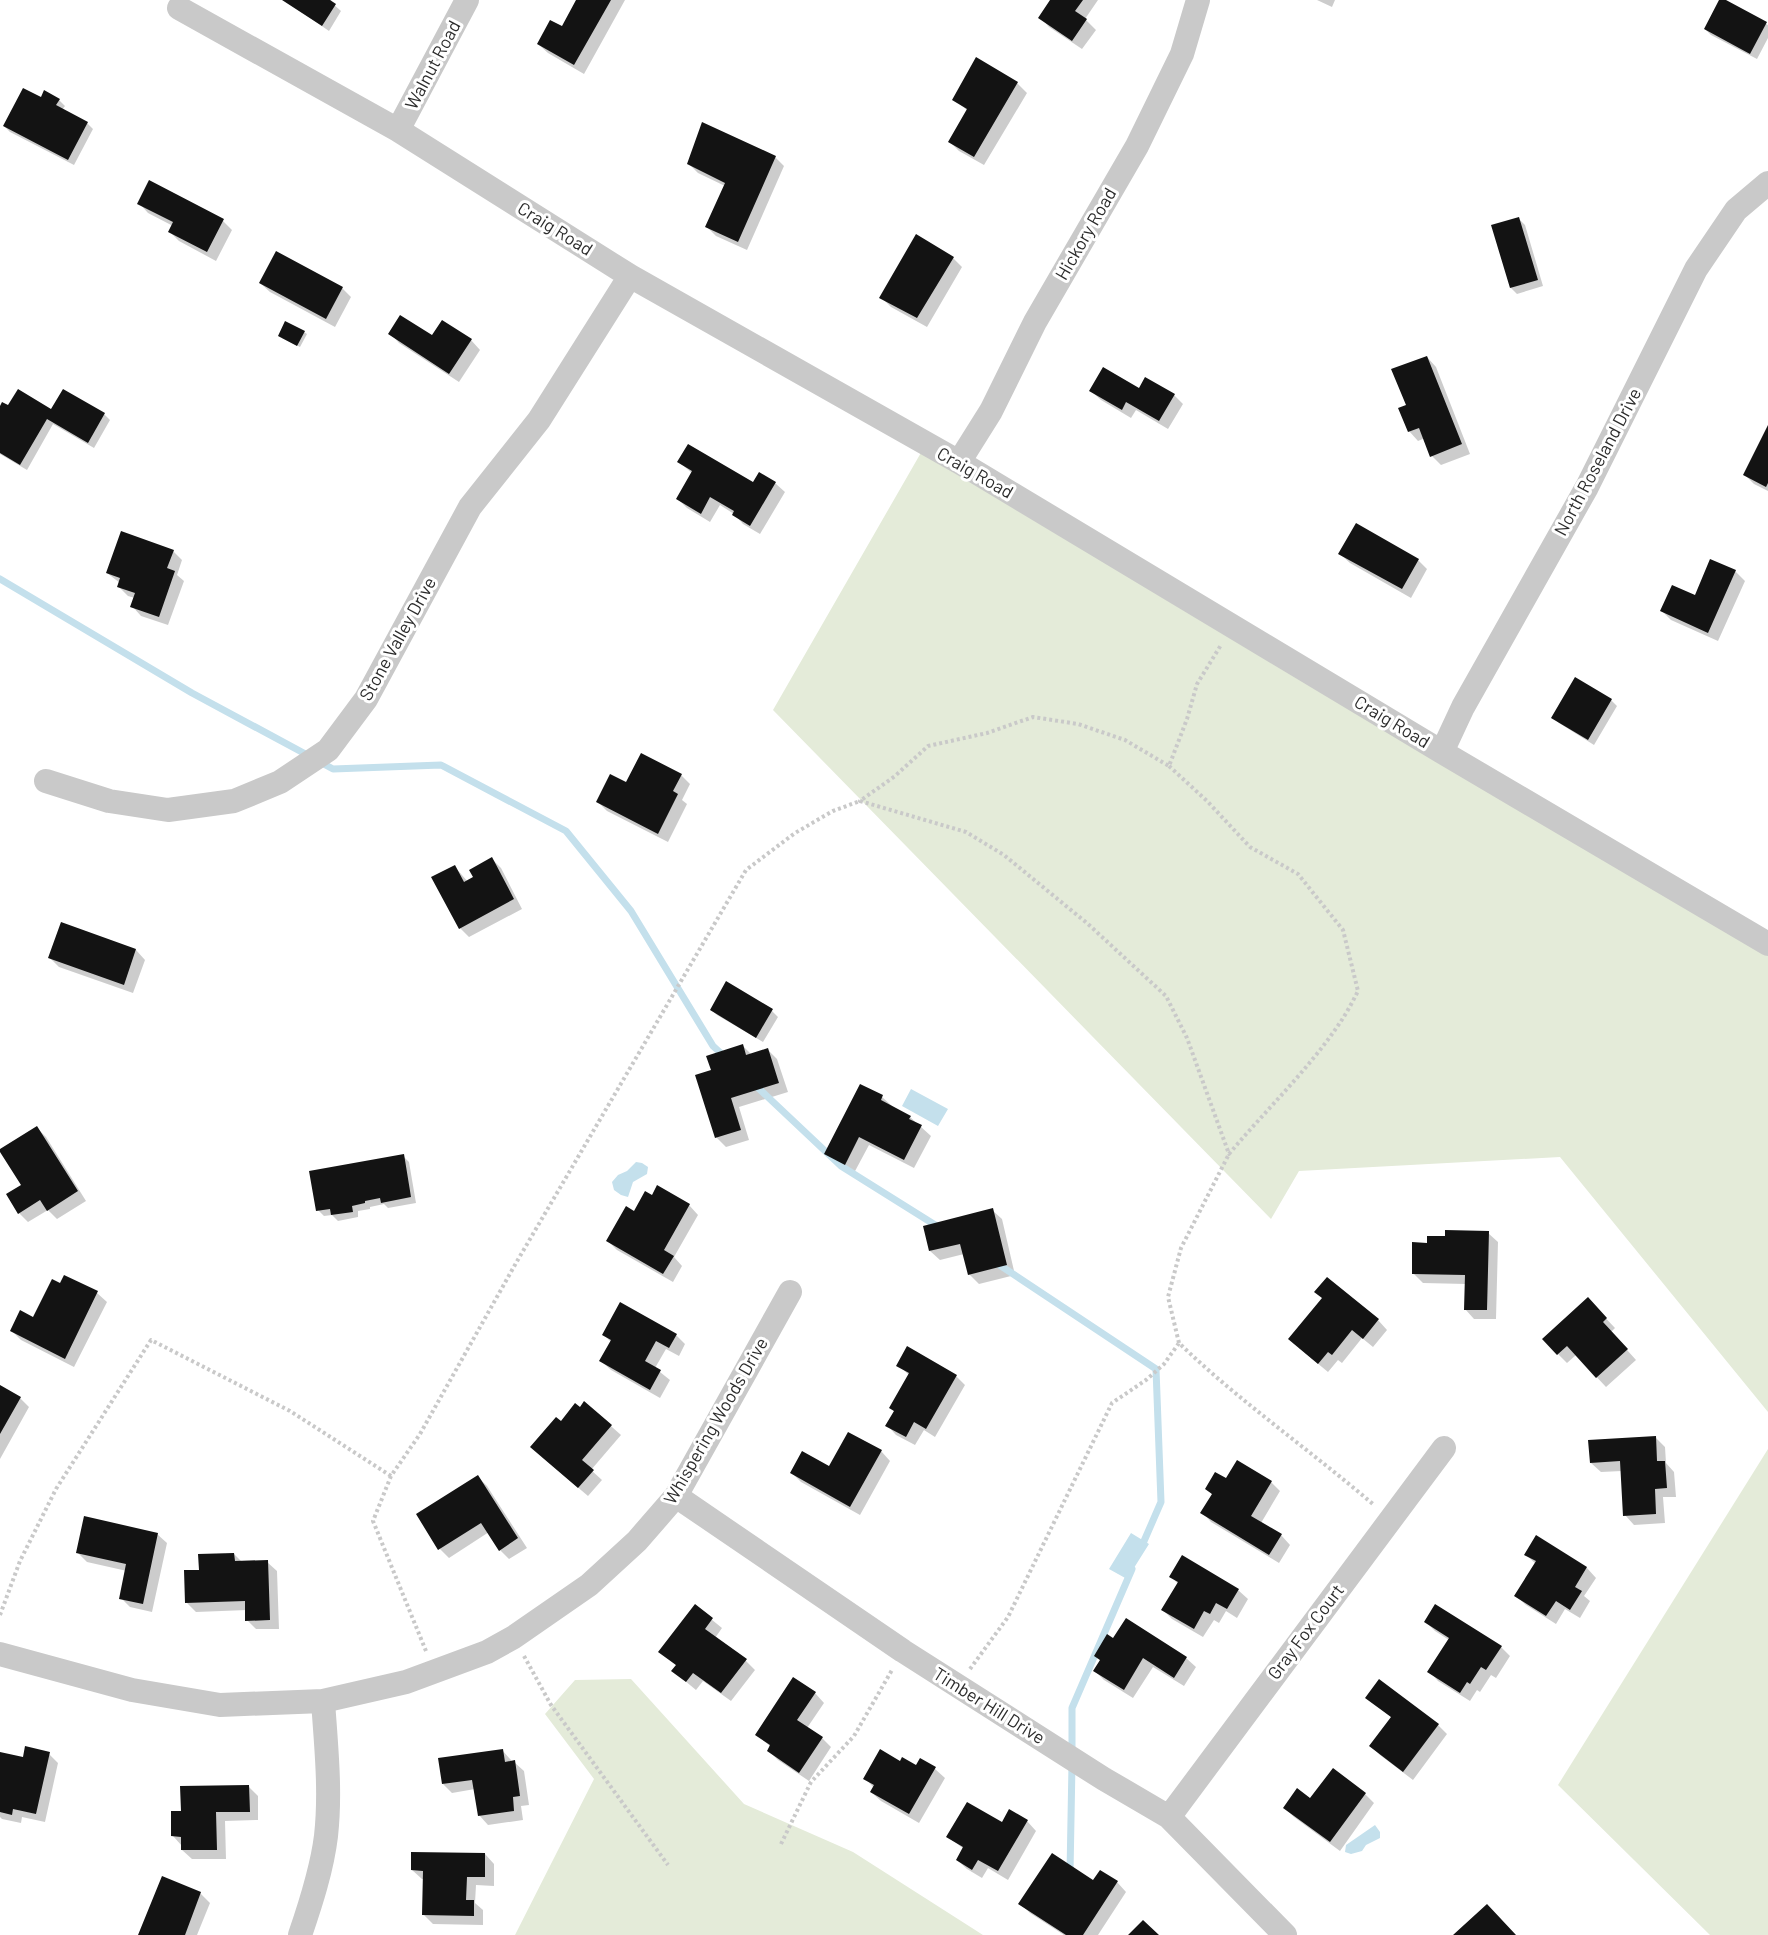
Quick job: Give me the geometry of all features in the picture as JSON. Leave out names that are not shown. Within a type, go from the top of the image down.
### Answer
[{"type":"street","name":"Walnut Road","points":[[399,130],[467,0]]},
{"type":"street","name":"Hickory Road","points":[[959,462],[991,411],[1035,322],[1137,146],[1182,54],[1198,0]]},
{"type":"street","name":"Craig Road","points":[[179,8],[399,130],[630,276],[959,462],[1442,752],[1768,944]]},
{"type":"street","name":"North Roseland Drive","points":[[1442,752],[1463,707],[1587,487],[1696,269],[1736,210],[1768,183]]},
{"type":"street","name":"Stone Valley Drive","points":[[46,780],[109,801],[168,810],[234,801],[280,782],[328,750],[366,699],[470,507],[539,420],[630,276]]},
{"type":"street","name":"Whispering Woods Drive","points":[[0,1654],[132,1690],[220,1705],[323,1701],[406,1682],[487,1652],[514,1637],[589,1585],[637,1541],[676,1496],[790,1293]]},
{"type":"street","name":"Gray Fox Court","points":[[1169,1817],[1444,1448]]},
{"type":"street","name":"Timber Hill Drive","points":[[676,1496],[903,1651],[1169,1817],[1285,1935]]},
{"type":"street","points":[[300,1935],[311,1905],[326,1836],[328,1765],[323,1701]]},
{"type":"path","points":[[1169,766],[1187,719],[1197,684],[1232,626]]},
{"type":"path","points":[[433,1671],[374,1521],[392,1476],[420,1434],[516,1263],[746,870],[795,833],[833,811],[860,801],[895,776],[928,746],[987,734],[1033,717],[1078,724],[1125,740],[1169,766],[1207,801],[1250,848],[1298,874],[1343,930],[1358,991],[1338,1026],[1298,1076],[1229,1154],[1181,1248],[1168,1297],[1179,1343],[1209,1372],[1392,1518]]},
{"type":"path","points":[[860,801],[966,832],[1004,855],[1088,924],[1166,996],[1188,1038],[1229,1154]]},
{"type":"path","points":[[0,1615],[20,1561],[56,1489],[151,1340],[290,1411],[392,1476]]},
{"type":"path","points":[[955,1684],[975,1665],[1008,1617],[1112,1403],[1146,1380],[1164,1364],[1179,1343]]},
{"type":"path","points":[[514,1637],[552,1705],[668,1865]]},
{"type":"path","points":[[781,1844],[811,1782],[854,1736],[903,1651]]},
{"type":"green space","points":[[926,444],[1768,943],[1768,1412],[1560,1157],[1299,1171],[1271,1219],[773,710]]},
{"type":"green space","points":[[1768,1449],[1768,1935],[1710,1935],[1558,1785]]},
{"type":"green space","points":[[631,1679],[744,1804],[853,1852],[983,1935],[515,1935],[594,1779],[545,1714],[575,1680]]},
{"type":"water","points":[[911,1089],[948,1109],[938,1126],[902,1106]]},
{"type":"water","points":[[636,1162],[648,1167],[647,1174],[633,1182],[628,1197],[621,1195],[614,1190],[612,1182]]},
{"type":"water","points":[[1131,1533],[1149,1544],[1127,1579],[1109,1569]]},
{"type":"water","points":[[1375,1825],[1380,1832],[1380,1838],[1366,1845],[1362,1851],[1351,1854],[1345,1852],[1346,1845]]},
{"type":"building","points":[[282,0],[330,0],[336,4],[322,26]]},
{"type":"building","points":[[576,0],[611,0],[574,65],[537,44],[550,20],[562,26]]},
{"type":"building","points":[[1050,0],[1083,0],[1075,11],[1087,19],[1072,41],[1038,18]]},
{"type":"building","points":[[1719,0],[1726,0],[1767,22],[1750,54],[1704,29]]},
{"type":"building","points":[[976,57],[1018,82],[974,157],[948,142],[967,109],[952,100]]},
{"type":"building","points":[[23,88],[41,97],[44,90],[60,99],[56,105],[88,122],[68,160],[3,126]]},
{"type":"building","points":[[702,122],[776,156],[738,242],[705,227],[725,183],[687,164]]},
{"type":"building","points":[[149,180],[224,219],[207,252],[168,232],[173,222],[137,204]]},
{"type":"building","points":[[1519,217],[1538,280],[1510,288],[1491,225]]},
{"type":"building","points":[[916,234],[954,257],[917,318],[879,298]]},
{"type":"building","points":[[276,251],[343,287],[326,319],[259,283]]},
{"type":"building","points":[[400,315],[432,335],[442,320],[472,339],[449,374],[388,334]]},
{"type":"building","points":[[285,321],[305,331],[297,346],[278,336]]},
{"type":"building","points":[[1427,356],[1462,444],[1430,457],[1419,428],[1408,432],[1398,408],[1406,405],[1391,369]]},
{"type":"building","points":[[1103,367],[1139,388],[1145,377],[1175,394],[1159,421],[1126,402],[1122,410],[1089,391]]},
{"type":"building","points":[[18,389],[51,409],[63,389],[105,413],[88,443],[47,419],[20,465],[0,453],[0,406],[2,402],[8,405]]},
{"type":"building","points":[[1768,425],[1768,483],[1766,487],[1743,475]]},
{"type":"building","points":[[688,444],[753,482],[759,472],[776,482],[750,526],[732,515],[734,511],[710,497],[701,514],[676,499],[692,471],[677,462]]},
{"type":"building","points":[[1356,523],[1419,559],[1402,589],[1338,554]]},
{"type":"building","points":[[121,531],[174,550],[167,568],[175,571],[159,617],[130,607],[135,593],[117,587],[120,578],[106,573]]},
{"type":"building","points":[[1710,559],[1736,570],[1708,633],[1660,611],[1672,585],[1695,595]]},
{"type":"building","points":[[1575,677],[1612,699],[1588,740],[1551,718]]},
{"type":"building","points":[[641,753],[682,774],[673,791],[678,794],[658,834],[596,802],[610,774],[626,782]]},
{"type":"building","points":[[492,857],[514,899],[459,929],[431,877],[455,865],[464,882],[473,877],[469,870]]},
{"type":"building","points":[[61,922],[136,949],[124,985],[48,958]]},
{"type":"building","points":[[726,981],[773,1009],[756,1038],[710,1010]]},
{"type":"building","points":[[743,1044],[746,1055],[768,1048],[779,1083],[731,1098],[741,1130],[715,1138],[695,1075],[711,1070],[706,1056]]},
{"type":"building","points":[[860,1084],[883,1095],[881,1100],[911,1116],[909,1119],[922,1125],[904,1160],[859,1137],[845,1165],[824,1154]]},
{"type":"building","points":[[37,1126],[78,1191],[47,1211],[40,1200],[18,1214],[6,1194],[21,1185],[0,1149]]},
{"type":"building","points":[[404,1154],[411,1197],[381,1203],[380,1198],[365,1201],[365,1203],[352,1206],[353,1212],[331,1215],[330,1209],[316,1211],[309,1171]]},
{"type":"building","points":[[657,1185],[690,1204],[664,1250],[674,1256],[663,1274],[606,1241],[626,1206],[634,1211],[645,1191],[652,1195]]},
{"type":"building","points":[[993,1208],[1007,1265],[968,1275],[960,1244],[929,1251],[923,1226]]},
{"type":"building","points":[[1445,1230],[1489,1231],[1487,1310],[1464,1310],[1465,1275],[1412,1274],[1412,1242],[1427,1243],[1427,1236],[1445,1236]]},
{"type":"building","points":[[64,1275],[98,1291],[65,1359],[10,1331],[20,1310],[33,1317],[52,1279],[60,1283]]},
{"type":"building","points":[[1327,1277],[1379,1319],[1363,1339],[1352,1330],[1332,1355],[1328,1352],[1318,1364],[1288,1339],[1322,1298],[1314,1292]]},
{"type":"building","points":[[1588,1297],[1607,1318],[1603,1322],[1628,1349],[1596,1378],[1567,1346],[1557,1355],[1542,1339]]},
{"type":"building","points":[[620,1302],[677,1334],[669,1348],[656,1341],[645,1361],[661,1370],[650,1390],[599,1361],[611,1340],[602,1335]]},
{"type":"building","points":[[907,1346],[957,1375],[926,1429],[914,1422],[906,1437],[885,1426],[894,1411],[889,1408],[909,1373],[896,1366]]},
{"type":"building","points":[[0,1385],[21,1397],[0,1434]]},
{"type":"building","points":[[584,1401],[612,1425],[582,1460],[594,1470],[578,1488],[530,1447],[556,1417],[561,1421],[575,1403],[580,1407]]},
{"type":"building","points":[[848,1432],[882,1450],[850,1507],[790,1473],[802,1451],[829,1466]]},
{"type":"building","points":[[1656,1436],[1657,1461],[1665,1461],[1667,1488],[1655,1489],[1656,1514],[1623,1516],[1620,1461],[1590,1463],[1588,1440]]},
{"type":"building","points":[[1237,1460],[1272,1481],[1251,1516],[1282,1534],[1269,1555],[1200,1513],[1212,1494],[1205,1489],[1215,1472],[1226,1478]]},
{"type":"building","points":[[478,1475],[518,1538],[499,1551],[481,1523],[438,1550],[416,1514]]},
{"type":"building","points":[[84,1516],[158,1533],[143,1604],[119,1599],[126,1564],[76,1553]]},
{"type":"building","points":[[1536,1535],[1587,1567],[1575,1587],[1582,1591],[1570,1610],[1556,1601],[1546,1616],[1514,1596],[1536,1561],[1524,1555]]},
{"type":"building","points":[[234,1553],[235,1561],[268,1560],[270,1620],[245,1621],[245,1601],[185,1603],[184,1570],[199,1570],[198,1554]]},
{"type":"building","points":[[1182,1555],[1239,1589],[1227,1609],[1216,1603],[1210,1614],[1204,1611],[1194,1629],[1161,1610],[1178,1582],[1169,1577]]},
{"type":"building","points":[[695,1604],[713,1618],[705,1629],[747,1659],[721,1693],[693,1673],[686,1682],[671,1671],[676,1665],[658,1652]]},
{"type":"building","points":[[1435,1604],[1502,1646],[1486,1670],[1481,1667],[1470,1684],[1467,1682],[1460,1693],[1427,1672],[1449,1638],[1424,1622]]},
{"type":"building","points":[[1126,1618],[1187,1657],[1174,1678],[1143,1658],[1124,1690],[1093,1671],[1100,1660],[1094,1656],[1107,1634],[1113,1638]]},
{"type":"building","points":[[793,1677],[816,1692],[797,1720],[823,1737],[799,1773],[767,1751],[770,1745],[755,1735]]},
{"type":"building","points":[[1379,1679],[1439,1724],[1403,1772],[1369,1746],[1391,1717],[1365,1698]]},
{"type":"building","points":[[25,1746],[50,1752],[36,1814],[13,1809],[12,1815],[0,1812],[0,1752],[23,1757]]},
{"type":"building","points":[[503,1749],[505,1762],[515,1760],[520,1796],[513,1797],[514,1811],[478,1816],[472,1780],[442,1784],[438,1758]]},
{"type":"building","points":[[880,1749],[900,1761],[902,1757],[916,1765],[920,1758],[936,1767],[909,1814],[870,1792],[874,1785],[863,1779]]},
{"type":"building","points":[[1333,1768],[1366,1793],[1330,1842],[1283,1808],[1297,1788],[1310,1798]]},
{"type":"building","points":[[249,1785],[250,1812],[216,1812],[217,1850],[181,1850],[181,1837],[171,1836],[171,1811],[181,1811],[180,1786]]},
{"type":"building","points":[[967,1802],[1002,1822],[1009,1809],[1028,1820],[998,1871],[978,1860],[972,1870],[956,1860],[963,1847],[946,1837]]},
{"type":"building","points":[[411,1852],[485,1853],[485,1877],[467,1877],[466,1900],[474,1900],[474,1916],[422,1915],[423,1871],[411,1870]]},
{"type":"building","points":[[1052,1853],[1093,1880],[1100,1870],[1118,1881],[1083,1935],[1066,1935],[1018,1904]]},
{"type":"building","points":[[162,1876],[201,1892],[185,1935],[138,1935]]},
{"type":"building","points":[[1487,1904],[1516,1935],[1453,1935]]},
{"type":"building","points":[[1143,1920],[1159,1935],[1128,1935]]},
{"type":"waterway","points":[[0,579],[192,693],[311,757]]},
{"type":"waterway","points":[[320,762],[333,769],[441,765],[566,831],[631,911],[713,1046],[725,1057]]},
{"type":"waterway","points":[[753,1083],[841,1166],[940,1228]]},
{"type":"waterway","points":[[995,1262],[1156,1369],[1161,1502],[1141,1548]]},
{"type":"waterway","points":[[1072,1753],[1072,1708],[1132,1569]]},
{"type":"waterway","points":[[1070,1873],[1072,1764]]}]
